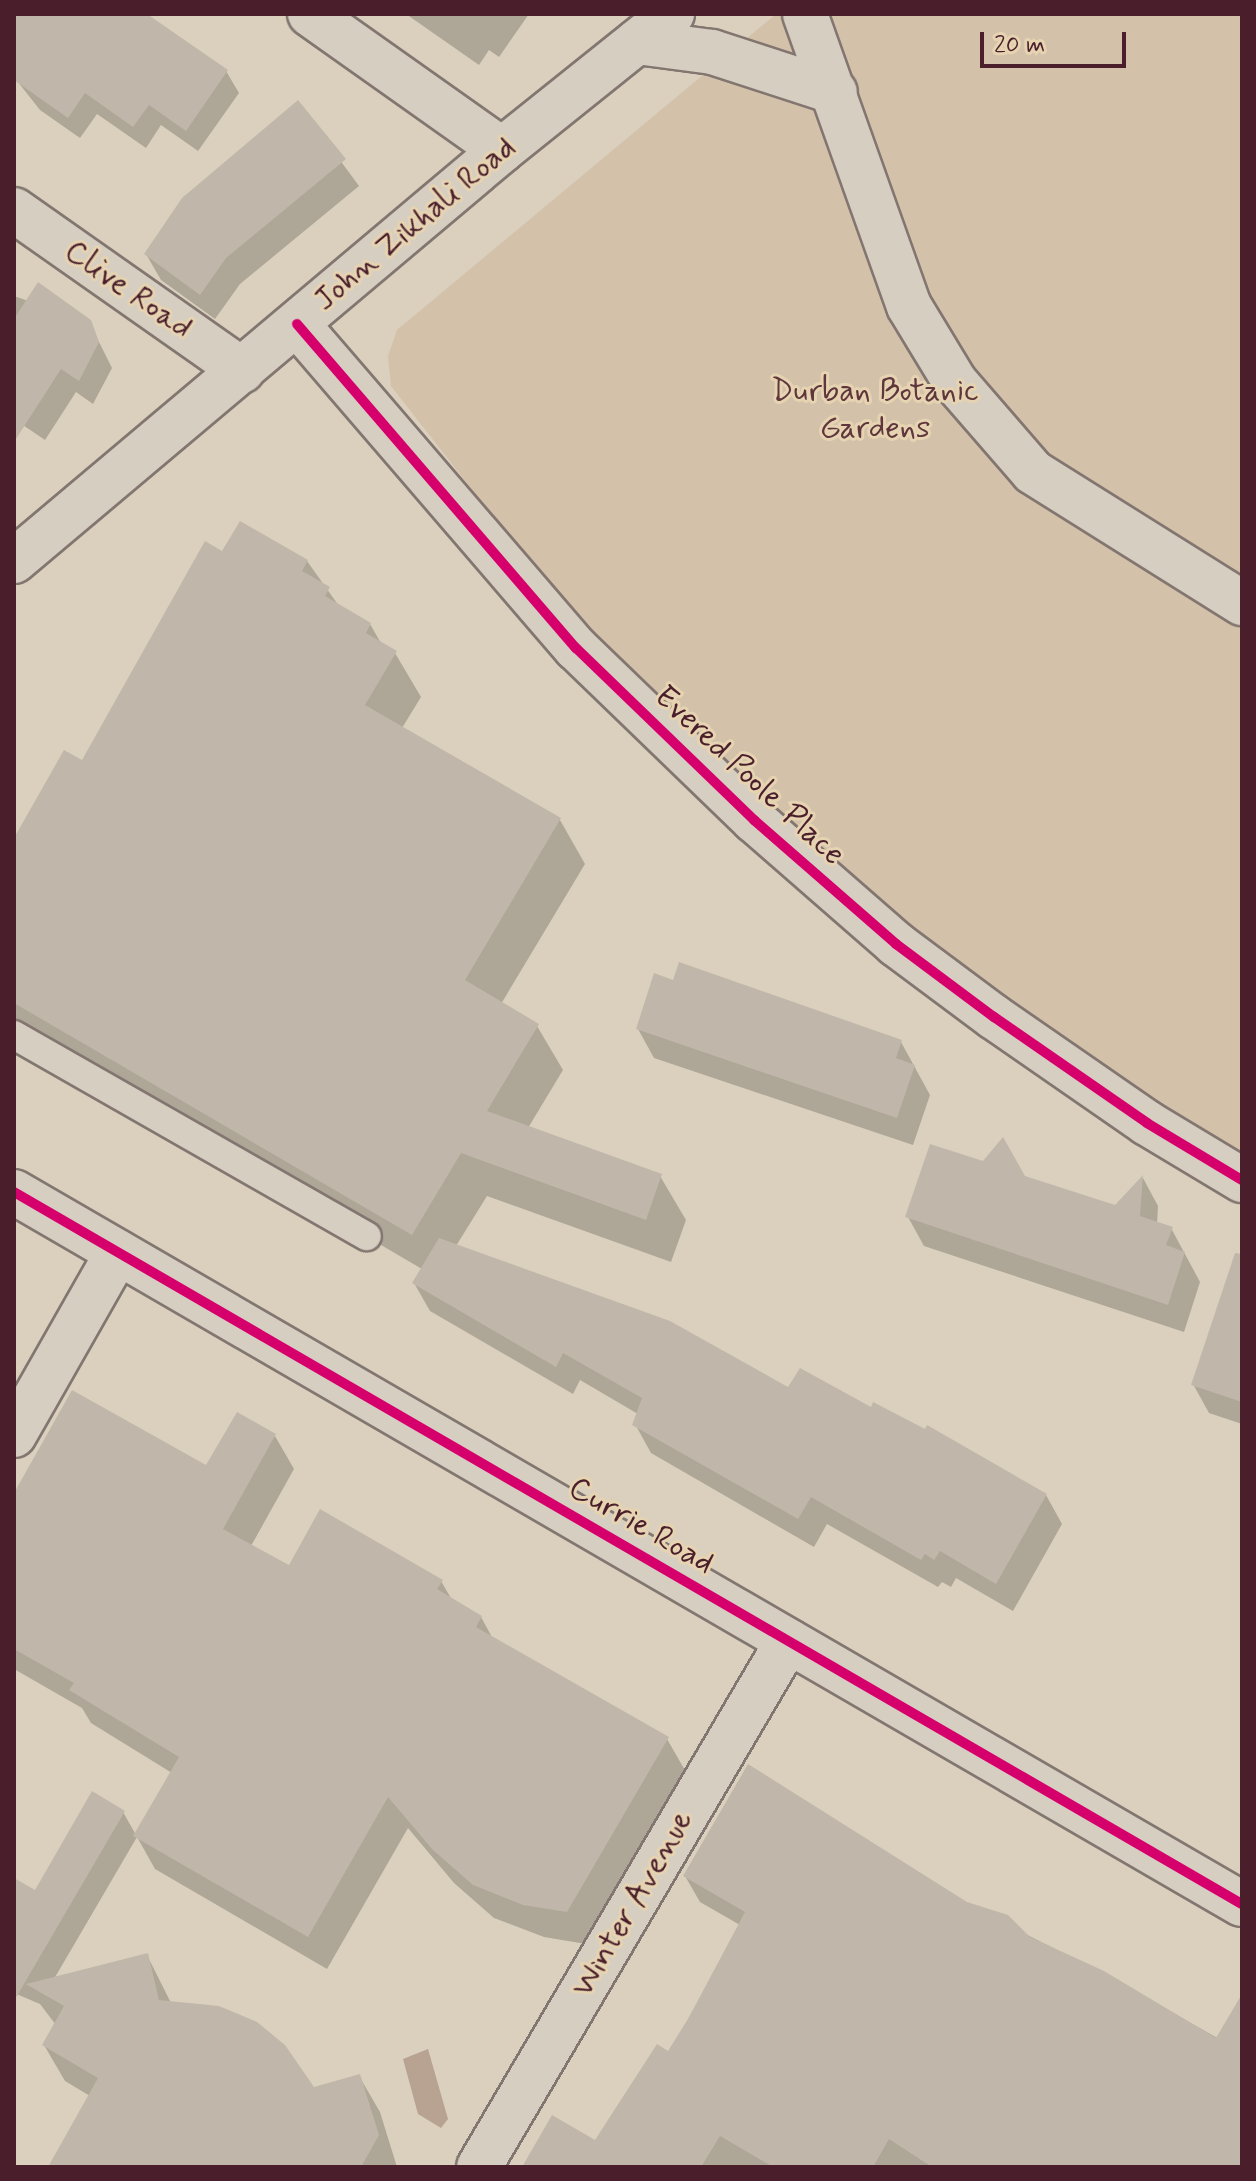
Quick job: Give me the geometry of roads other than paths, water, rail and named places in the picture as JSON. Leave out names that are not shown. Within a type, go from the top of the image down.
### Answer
[{"type":"street","points":[[310,14],[502,150]]},
{"type":"street","name":"John Zikhali Road","points":[[14,561],[502,150],[672,14]]},
{"type":"street","points":[[805,14],[909,306],[955,382],[1033,472],[1242,603]]},
{"type":"street","points":[[637,42],[712,52],[835,92]]},
{"type":"street","name":"Clive Road","points":[[14,210],[242,370]]},
{"type":"street","name":"Evered Poole Place","points":[[297,324],[576,648],[754,820],[896,944],[969,999],[1147,1123],[1242,1180]]},
{"type":"street","name":"Currie Road","points":[[14,1192],[1242,1904]]},
{"type":"street","points":[[14,1435],[118,1252]]},
{"type":"street","name":"Winter Avenue","points":[[479,2167],[788,1641]]},
{"type":"lane","points":[[14,1035],[367,1236]]},
{"type":"park label","name":"Durban Botanic Gardens","points":[[875,410]]}]
